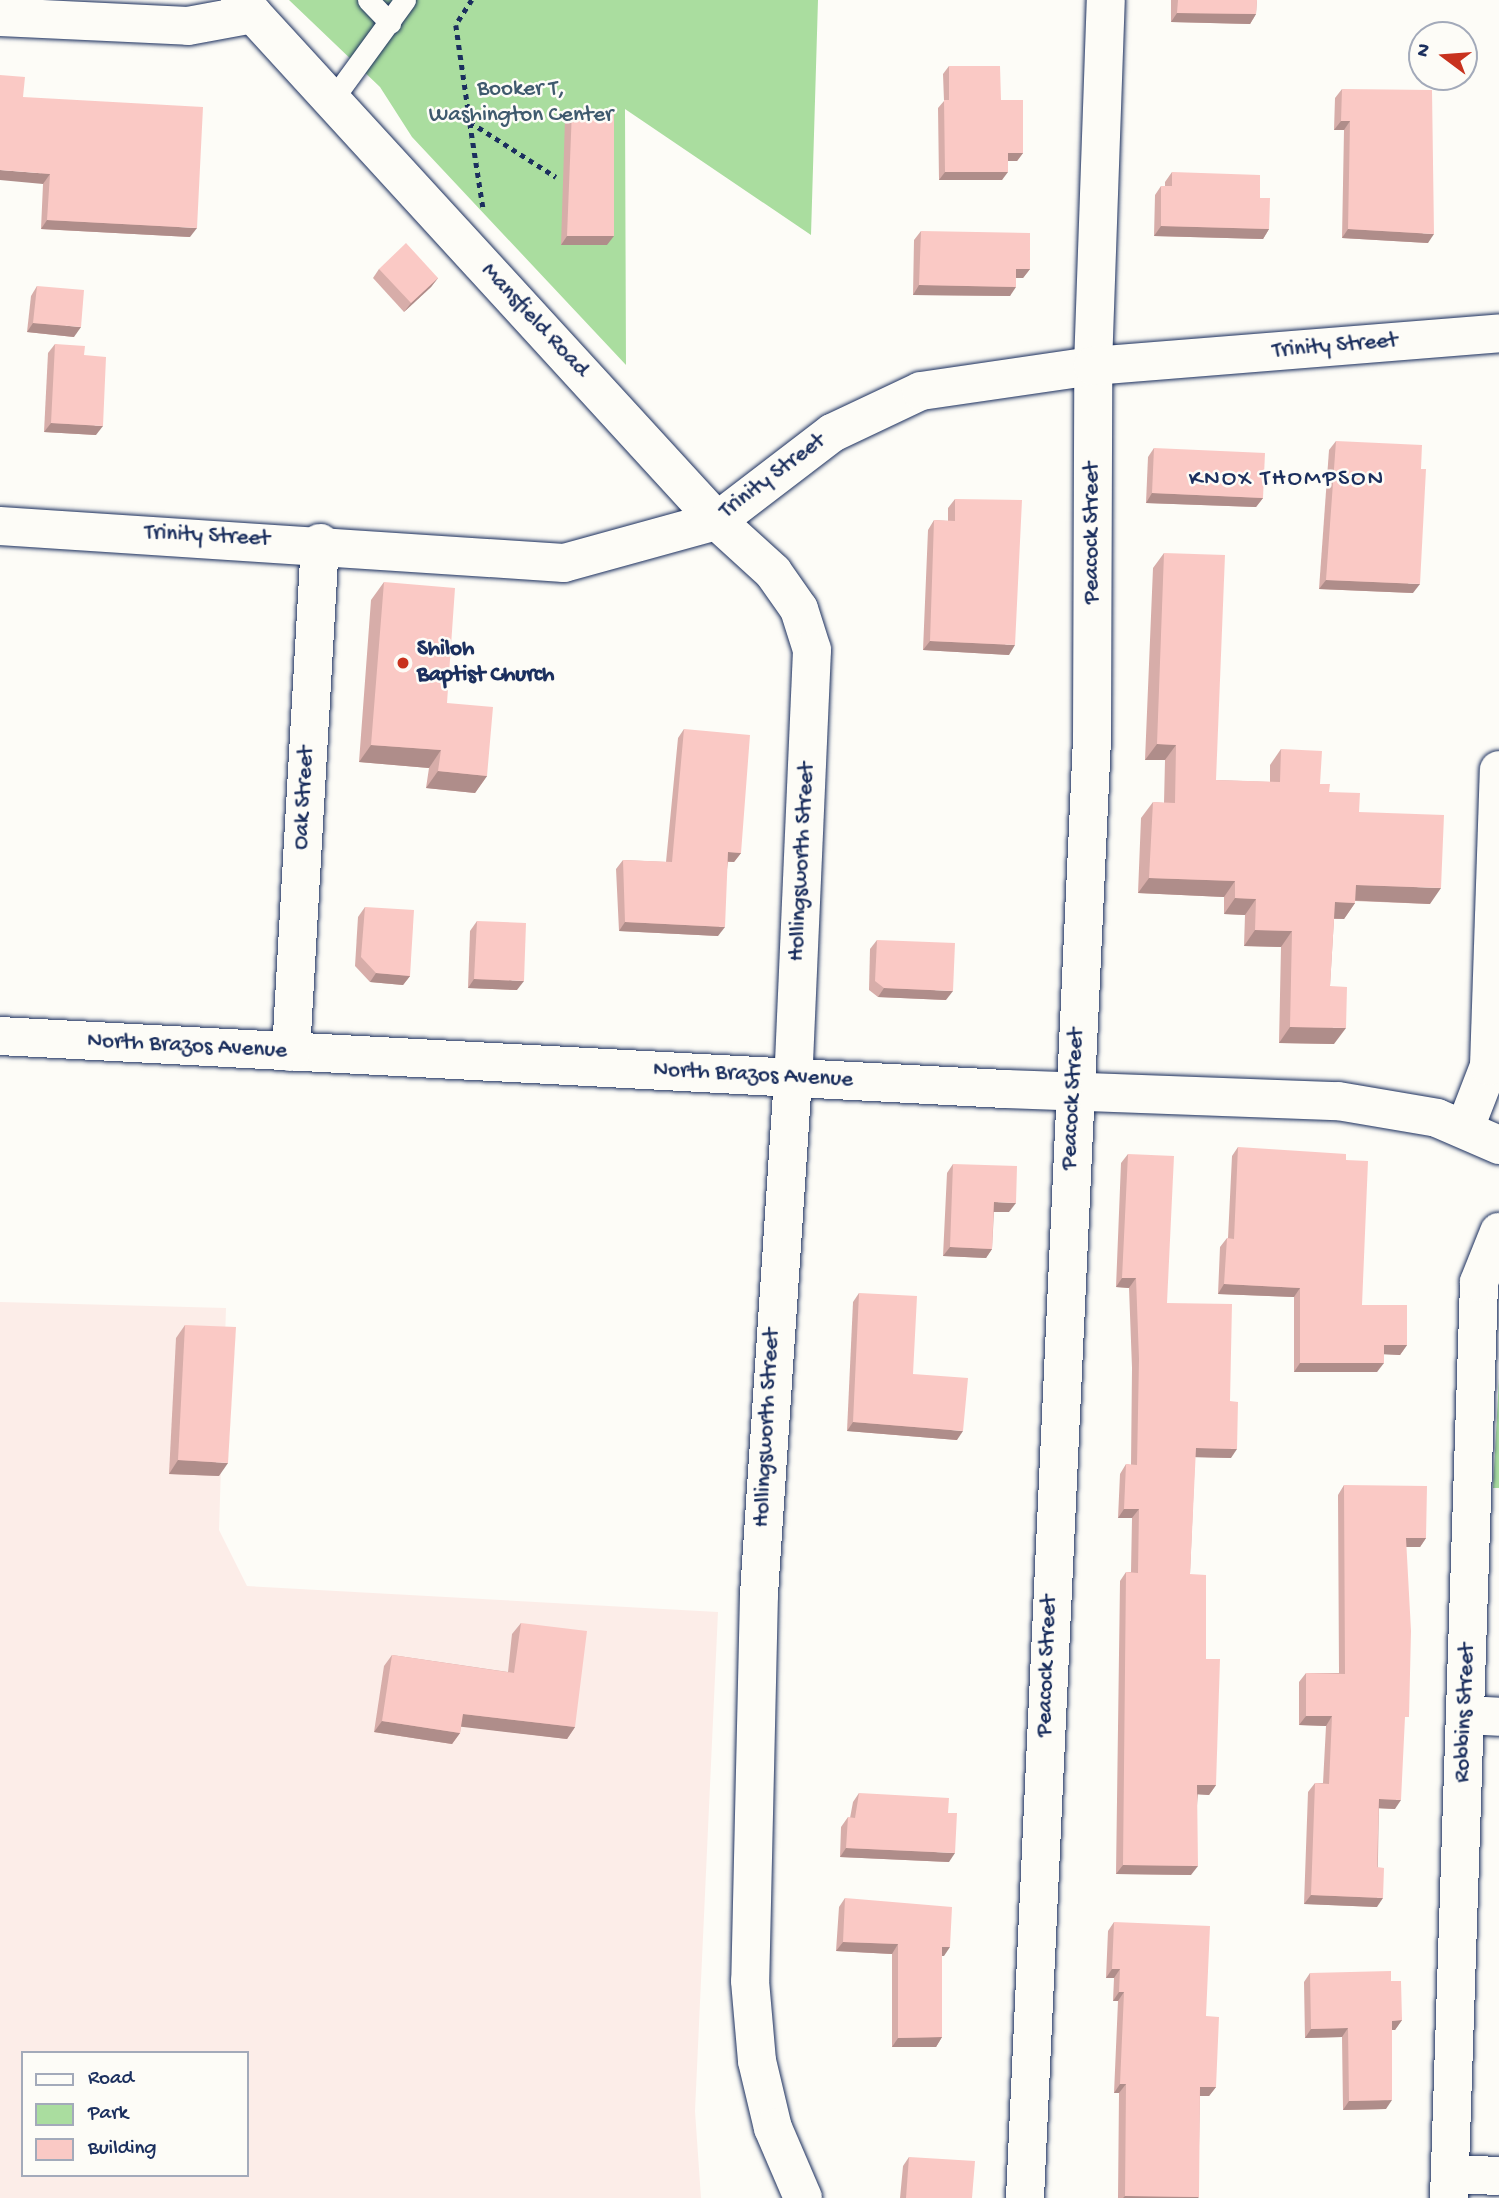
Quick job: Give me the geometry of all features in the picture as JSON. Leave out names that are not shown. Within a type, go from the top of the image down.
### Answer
[{"type":"street","name":"Peacock Street","points":[[1025,2198],[1092,739],[1093,366],[1106,0]]},
{"type":"street","points":[[0,17],[188,26],[246,7]]},
{"type":"street","name":"Mansfield Road","points":[[246,7],[718,520],[773,572],[799,608],[812,650]]},
{"type":"street","name":"Trinity Street","points":[[0,526],[320,543],[564,563],[718,520],[832,433],[921,391],[1093,366],[1499,333]]},
{"type":"street","name":"Oak Street","points":[[290,1052],[320,543]]},
{"type":"street","name":"Hollingsworth Street","points":[[803,2198],[773,2128],[757,2061],[750,1981],[759,1594],[793,1078],[812,650]]},
{"type":"street","points":[[1465,1128],[1489,1066],[1499,770]]},
{"type":"street","name":"North Brazos Avenue","points":[[0,1036],[793,1078],[1338,1101],[1437,1118],[1499,1145]]},
{"type":"street","name":"Robbins Street","points":[[1450,2186],[1483,1716],[1479,1282],[1499,1232]]},
{"type":"street","points":[[1450,2186],[1499,2176]]},
{"type":"lane","points":[[368,0],[390,23]]},
{"type":"lane","points":[[332,100],[405,0]]},
{"type":"path","points":[[472,0],[456,25],[484,215]]},
{"type":"path","points":[[470,122],[556,177]]},
{"type":"shaded area","points":[[0,1302],[226,1308],[219,1530],[247,1586],[718,1612],[695,2111],[701,2198],[0,2198]]},
{"type":"green space","name":"Booker T, Washington Center","points":[[289,0],[818,0],[811,235],[625,109],[626,365],[412,137],[380,87]]},
{"type":"green space","points":[[1499,1378],[1499,1488],[1493,1488]]},
{"type":"building","points":[[1178,0],[1257,0],[1256,14],[1177,13]]},
{"type":"building","points":[[949,66],[1000,66],[1001,100],[1023,100],[1023,153],[1008,153],[1008,172],[945,172],[944,100],[949,100]]},
{"type":"building","points":[[0,75],[25,77],[23,97],[203,107],[197,228],[47,220],[50,174],[0,170]]},
{"type":"building","points":[[1342,89],[1432,91],[1434,234],[1348,229],[1350,121],[1341,121]]},
{"type":"building","points":[[572,110],[614,110],[614,236],[567,236]]},
{"type":"building","points":[[1172,172],[1260,175],[1260,198],[1270,198],[1269,229],[1161,226],[1161,186],[1172,186]]},
{"type":"building","points":[[921,231],[1030,233],[1030,269],[1016,269],[1016,287],[919,285]]},
{"type":"building","points":[[406,243],[438,278],[411,303],[379,269]]},
{"type":"building","points":[[37,286],[84,290],[81,327],[33,323]]},
{"type":"building","points":[[55,344],[85,346],[84,355],[106,357],[103,426],[51,423]]},
{"type":"building","points":[[1336,441],[1422,445],[1421,469],[1426,469],[1420,584],[1326,580]]},
{"type":"building","points":[[1154,448],[1265,453],[1263,498],[1152,493]]},
{"type":"building","points":[[955,499],[1022,500],[1015,645],[930,641],[934,520],[955,521]]},
{"type":"building","points":[[1164,553],[1225,555],[1216,780],[1280,782],[1281,749],[1322,751],[1320,784],[1330,784],[1329,792],[1360,793],[1359,812],[1444,815],[1441,888],[1356,885],[1355,903],[1335,902],[1330,986],[1347,987],[1346,1028],[1290,1027],[1292,931],[1255,930],[1256,899],[1235,898],[1235,881],[1149,878],[1153,802],[1175,803],[1176,745],[1157,744]]},
{"type":"building","name":"Shiloh Baptist Church","points":[[384,582],[455,588],[447,703],[493,707],[487,776],[438,771],[441,750],[371,745]]},
{"type":"building","points":[[684,729],[750,735],[741,853],[728,852],[725,927],[625,922],[623,860],[672,862]]},
{"type":"building","points":[[365,907],[414,910],[410,976],[376,973],[361,957]]},
{"type":"building","points":[[477,921],[526,923],[524,981],[474,979]]},
{"type":"building","points":[[877,940],[955,943],[953,991],[884,988],[875,981]]},
{"type":"building","points":[[1238,1147],[1346,1154],[1346,1160],[1368,1161],[1362,1305],[1407,1305],[1407,1345],[1384,1345],[1384,1363],[1300,1363],[1300,1288],[1224,1284],[1227,1238],[1234,1239]]},
{"type":"building","points":[[1128,1154],[1174,1156],[1167,1303],[1232,1304],[1230,1401],[1238,1402],[1237,1449],[1196,1448],[1190,1574],[1206,1575],[1206,1659],[1220,1659],[1216,1785],[1197,1785],[1198,1866],[1123,1865],[1126,1572],[1138,1573],[1139,1509],[1124,1509],[1126,1464],[1137,1465],[1139,1359],[1136,1278],[1122,1278]]},
{"type":"building","points":[[953,1164],[1017,1166],[1016,1203],[994,1202],[992,1249],[950,1247]]},
{"type":"building","points":[[859,1293],[917,1296],[913,1374],[968,1378],[963,1431],[853,1422]]},
{"type":"building","points":[[185,1325],[236,1327],[228,1463],[178,1460]]},
{"type":"building","points":[[1344,1485],[1427,1486],[1426,1538],[1406,1538],[1411,1631],[1409,1717],[1405,1717],[1401,1800],[1379,1799],[1377,1867],[1384,1868],[1383,1898],[1311,1895],[1315,1783],[1329,1784],[1332,1716],[1306,1716],[1306,1673],[1345,1674]]},
{"type":"building","points":[[521,1623],[587,1631],[575,1727],[463,1714],[460,1733],[382,1721],[392,1655],[514,1673]]},
{"type":"building","points":[[859,1793],[949,1798],[948,1813],[957,1813],[955,1853],[846,1848],[848,1817],[855,1818]]},
{"type":"building","points":[[845,1898],[952,1907],[950,1947],[942,1947],[942,2037],[898,2038],[898,1944],[843,1942]]},
{"type":"building","points":[[1114,1922],[1210,1926],[1206,2016],[1219,2017],[1216,2087],[1200,2087],[1199,2197],[1125,2196],[1126,2084],[1120,2084],[1124,1992],[1119,1992],[1120,1969],[1112,1969]]},
{"type":"building","points":[[1391,1971],[1391,1981],[1401,1981],[1402,2020],[1392,2021],[1392,2100],[1349,2101],[1348,2028],[1311,2029],[1310,1973]]},
{"type":"building","points":[[909,2157],[975,2161],[972,2198],[906,2198]]},
{"type":"place","name":"Shiloh Baptist Church","points":[[403,663]]},
{"type":"district","name":"KNOX THOMPSON","points":[[1287,480]]}]
